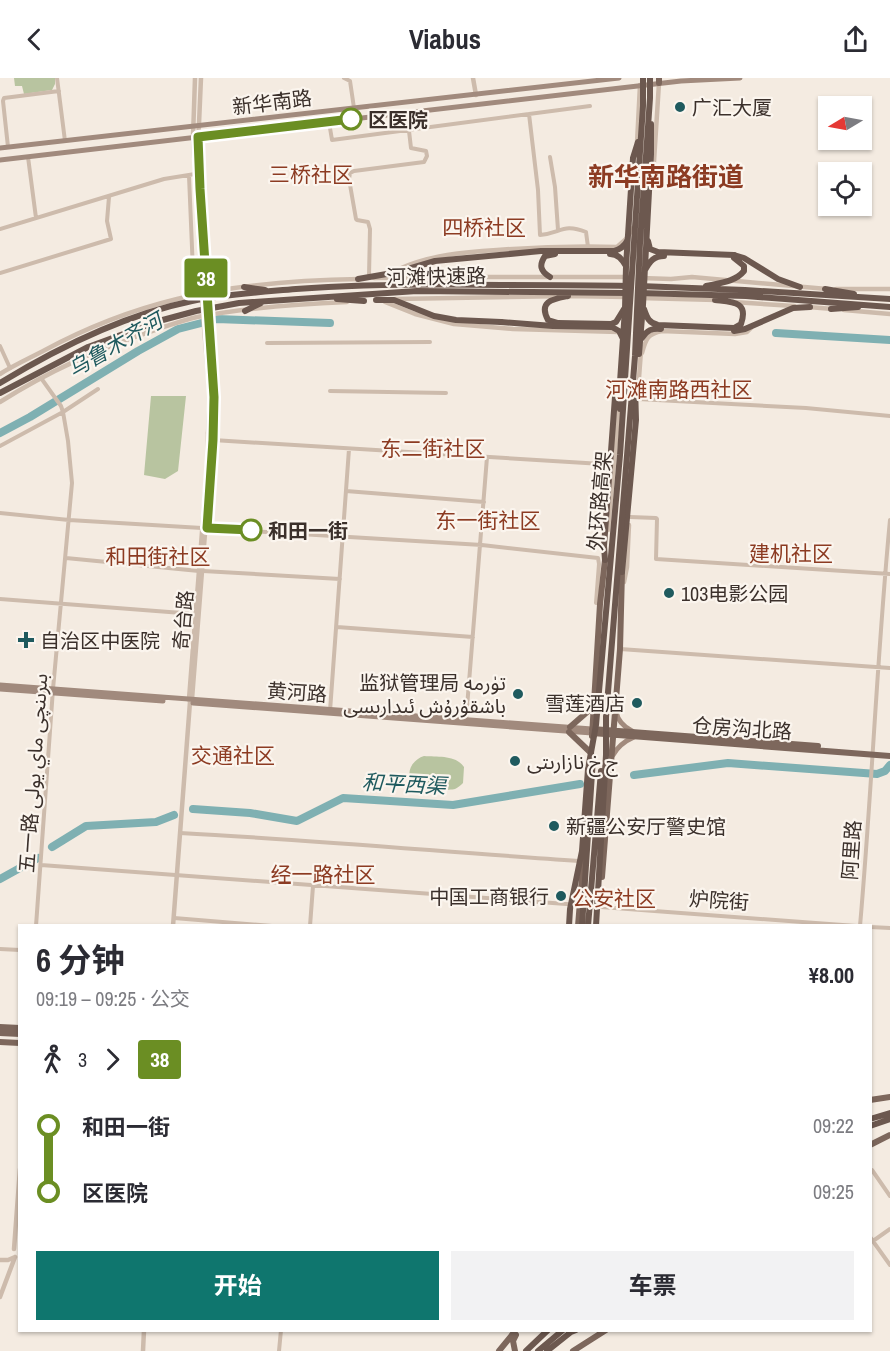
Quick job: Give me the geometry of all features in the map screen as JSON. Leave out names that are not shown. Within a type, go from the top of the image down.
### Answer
[{"type":"highway","name":"外环路高架","points":[[597,924],[606,717],[635,356],[650,78]]},
{"type":"highway","name":"外环路高架","points":[[569,924],[582,851],[588,769],[620,455],[642,130],[641,80]]},
{"type":"highway","points":[[625,477],[643,305],[651,130],[649,111]]},
{"type":"highway","points":[[620,455],[620,376],[624,336],[627,241],[633,158],[642,130]]},
{"type":"highway","points":[[646,237],[650,249],[658,252],[744,258],[778,279],[800,287]]},
{"type":"highway","points":[[331,286],[369,276],[386,275],[435,261],[553,250],[614,251],[625,245],[627,241]]},
{"type":"highway","points":[[550,277],[541,267],[541,262],[549,254],[615,254],[626,266]]},
{"type":"highway","points":[[645,270],[657,256],[734,257],[744,266],[744,271],[740,276],[696,288]]},
{"type":"highway","name":"河滩快速路","points":[[0,383],[35,362],[84,338],[133,318],[193,301],[274,291],[331,286],[419,284],[619,286],[887,299]]},
{"type":"highway","points":[[244,287],[274,291]]},
{"type":"highway","points":[[825,289],[887,299]]},
{"type":"highway","name":"河滩快速路","points":[[0,393],[88,347],[159,321],[196,311],[268,300],[417,291],[746,296],[890,307]]},
{"type":"highway","points":[[568,296],[555,298],[546,304],[544,309],[548,320],[558,323],[611,324],[616,322],[625,309]]},
{"type":"highway","points":[[318,297],[364,301]]},
{"type":"highway","points":[[245,310],[268,300]]},
{"type":"highway","points":[[378,300],[394,300],[445,318],[553,326],[612,327],[624,336]]},
{"type":"highway","points":[[643,305],[647,318],[653,324],[658,325],[734,329],[741,324],[744,316],[742,308],[736,303],[715,300]]},
{"type":"highway","points":[[831,309],[880,306]]},
{"type":"highway","points":[[640,341],[652,328],[745,329],[794,308],[810,307]]},
{"type":"highway","points":[[605,560],[604,546],[615,397],[620,376]]},
{"type":"highway","points":[[622,572],[636,420],[635,386]]},
{"type":"highway","points":[[588,924],[606,717]]},
{"type":"highway","points":[[580,924],[593,729]]},
{"type":"highway","points":[[872,1118],[890,1113]]},
{"type":"highway","points":[[872,1125],[890,1119]]},
{"type":"highway","points":[[526,1351],[546,1332]]},
{"type":"highway","points":[[536,1351],[554,1332]]},
{"type":"highway","points":[[536,1351],[560,1332]]},
{"type":"highway","points":[[547,1351],[571,1332]]},
{"type":"main road","name":"新华南路","points":[[0,148],[619,78]]},
{"type":"main road","points":[[0,160],[329,122],[641,80],[681,81],[740,78]]},
{"type":"main road","points":[[580,924],[579,905],[605,560]]},
{"type":"main road","points":[[597,924],[620,649],[622,572]]},
{"type":"main road","name":"黄河路","points":[[0,685],[53,691]]},
{"type":"main road","name":"黄河路","points":[[0,689],[190,700],[570,730],[593,729]]},
{"type":"main road","points":[[591,753],[570,730],[594,706]]},
{"type":"main road","points":[[612,756],[616,748],[634,734],[617,718],[615,709]]},
{"type":"main road","name":"仓房沟北路","points":[[593,729],[613,733],[890,754]]},
{"type":"main road","points":[[0,1027],[18,1028]]},
{"type":"main road","points":[[0,1033],[18,1034]]},
{"type":"main road","points":[[0,1042],[18,1043]]},
{"type":"main road","points":[[872,1100],[890,1097]]},
{"type":"main road","points":[[872,1144],[890,1135]]},
{"type":"main road","points":[[499,1351],[515,1332]]},
{"type":"main road","points":[[515,1351],[513,1341],[516,1332]]},
{"type":"main road","points":[[573,1351],[603,1332]]},
{"type":"street","points":[[57,78],[65,141]]},
{"type":"street","points":[[195,78],[195,174],[198,189]]},
{"type":"street","points":[[196,126],[201,78]]},
{"type":"street","points":[[344,78],[350,81],[354,108]]},
{"type":"street","points":[[473,78],[476,95]]},
{"type":"street","points":[[621,277],[631,263],[641,80]]},
{"type":"street","points":[[650,278],[646,265],[659,81]]},
{"type":"street","points":[[8,148],[4,99],[59,91]]},
{"type":"street","points":[[329,122],[332,140],[590,106]]},
{"type":"street","points":[[529,114],[538,190],[540,235],[551,234],[561,228],[575,228],[586,232],[588,246]]},
{"type":"street","points":[[369,276],[370,229],[368,222],[356,219],[350,173],[424,162],[427,156],[426,151],[411,148],[409,131]]},
{"type":"street","points":[[196,137],[214,397],[211,432]]},
{"type":"street","points":[[28,157],[36,218]]},
{"type":"street","points":[[550,157],[558,230]]},
{"type":"street","points":[[0,229],[164,179],[195,174]]},
{"type":"street","points":[[189,176],[194,295]]},
{"type":"street","points":[[0,273],[111,239],[107,221],[110,197]]},
{"type":"street","points":[[386,275],[410,264],[460,252],[556,246],[617,247],[633,228]]},
{"type":"street","points":[[0,374],[83,331],[158,303],[267,284],[357,279],[621,277],[671,279],[692,277],[825,289],[890,289]]},
{"type":"street","points":[[0,402],[41,378],[91,354],[144,334],[195,318],[245,310],[410,298],[568,296],[715,300],[890,314]]},
{"type":"street","points":[[605,560],[627,302],[624,297]]},
{"type":"street","points":[[622,594],[627,567],[639,365],[645,305],[651,298]]},
{"type":"street","points":[[378,300],[415,314],[454,324],[543,330],[610,331],[624,336]]},
{"type":"street","points":[[639,365],[645,341],[653,333],[662,331],[735,334],[747,332],[755,325]]},
{"type":"street","points":[[267,343],[430,342]]},
{"type":"street","points":[[0,346],[10,368]]},
{"type":"street","name":"五一路 بىرىنچى ماي يولى","points":[[36,924],[53,691],[72,483],[63,412],[41,378]]},
{"type":"street","points":[[0,446],[63,412],[98,389]]},
{"type":"street","points":[[330,391],[446,393]]},
{"type":"street","points":[[638,399],[806,408],[890,416]]},
{"type":"street","name":"奇台路","points":[[173,924],[213,440],[211,432]]},
{"type":"street","name":"奇台路","points":[[205,528],[211,432]]},
{"type":"street","points":[[213,440],[602,464],[614,467]]},
{"type":"street","points":[[330,712],[349,448]]},
{"type":"street","points":[[466,722],[487,457]]},
{"type":"street","points":[[346,491],[484,502]]},
{"type":"street","points":[[0,513],[69,520],[481,545],[598,558],[596,603]]},
{"type":"street","points":[[630,517],[657,519],[656,559],[887,574]]},
{"type":"street","name":"阿里路","points":[[858,924],[872,777],[890,520]]},
{"type":"street","points":[[66,558],[201,571],[340,579]]},
{"type":"street","name":"奇台路","points":[[190,700],[195,614],[201,571]]},
{"type":"street","points":[[0,599],[195,614]]},
{"type":"street","points":[[337,627],[473,638]]},
{"type":"street","points":[[620,649],[890,668]]},
{"type":"street","points":[[180,832],[583,861]]},
{"type":"street","name":"炉院街","points":[[41,865],[832,924]]},
{"type":"street","points":[[310,924],[314,886]]},
{"type":"street","points":[[174,918],[248,924]]},
{"type":"street","points":[[872,927],[890,928]]},
{"type":"street","points":[[0,949],[18,951]]},
{"type":"street","points":[[872,1170],[884,1184],[890,1196]]},
{"type":"street","points":[[0,1297],[17,1257],[15,1249],[18,1201]]},
{"type":"street","points":[[872,1238],[890,1229]]},
{"type":"street","points":[[872,1240],[890,1265]]},
{"type":"street","points":[[0,1260],[17,1257]]},
{"type":"street","points":[[142,1351],[144,1332]]},
{"type":"street","points":[[279,1351],[281,1332]]},
{"type":"green space","points":[[14,78],[55,78],[55,84],[52,90],[24,94],[22,86],[15,86]]},
{"type":"green space","points":[[151,396],[186,396],[178,471],[165,479],[144,475]]},
{"type":"green space","points":[[424,756],[446,757],[461,763],[464,767],[463,783],[452,790],[416,785],[410,777],[410,769],[415,761]]},
{"type":"waterway","name":"乌鲁木齐河","points":[[0,433],[178,329],[217,319],[330,323]]},
{"type":"waterway","name":"乌鲁木齐河","points":[[776,333],[890,340]]},
{"type":"waterway","name":"和平西渠","points":[[634,775],[728,763],[877,774],[885,771],[890,765]]},
{"type":"waterway","name":"和平西渠","points":[[193,809],[250,813],[297,821],[343,798],[453,805],[580,784]]},
{"type":"waterway","name":"和平西渠","points":[[52,847],[86,826],[156,822],[174,815]]},
{"type":"waterway","name":"和平西渠","points":[[0,879],[38,858]]},
{"type":"bus line","name":"38","points":[[251,530],[207,528],[214,397],[198,137],[351,119]]},
{"type":"place","name":"广汇大厦","points":[[680,107]]},
{"type":"place","name":"区医院","points":[[351,119]]},
{"type":"place","name":"和田一街","points":[[251,530]]},
{"type":"place","name":"103电影公园","points":[[669,593]]},
{"type":"place","name":"自治区中医院","points":[[26,640]]},
{"type":"place","name":"监狱管理局 تۈرمە باشقۇرۇش ئىدارىسى","points":[[518,694]]},
{"type":"place","name":"雪莲酒店","points":[[637,703]]},
{"type":"place","name":"ج خ نازارىتى","points":[[515,761]]},
{"type":"place","name":"新疆公安厅警史馆","points":[[554,826]]},
{"type":"place","name":"中国工商银行","points":[[561,896]]},
{"type":"district","name":"三桥社区","points":[[311,174]]},
{"type":"district","name":"新华南路街道","points":[[666,176]]},
{"type":"district","name":"四桥社区","points":[[484,227]]},
{"type":"district","name":"河滩南路西社区","points":[[679,389]]},
{"type":"district","name":"东二街社区","points":[[433,448]]},
{"type":"district","name":"东一街社区","points":[[488,520]]},
{"type":"district","name":"建机社区","points":[[791,553]]},
{"type":"district","name":"和田街社区","points":[[158,556]]},
{"type":"district","name":"交通社区","points":[[233,755]]},
{"type":"district","name":"经一路社区","points":[[323,874]]},
{"type":"district","name":"公安社区","points":[[614,898]]}]
